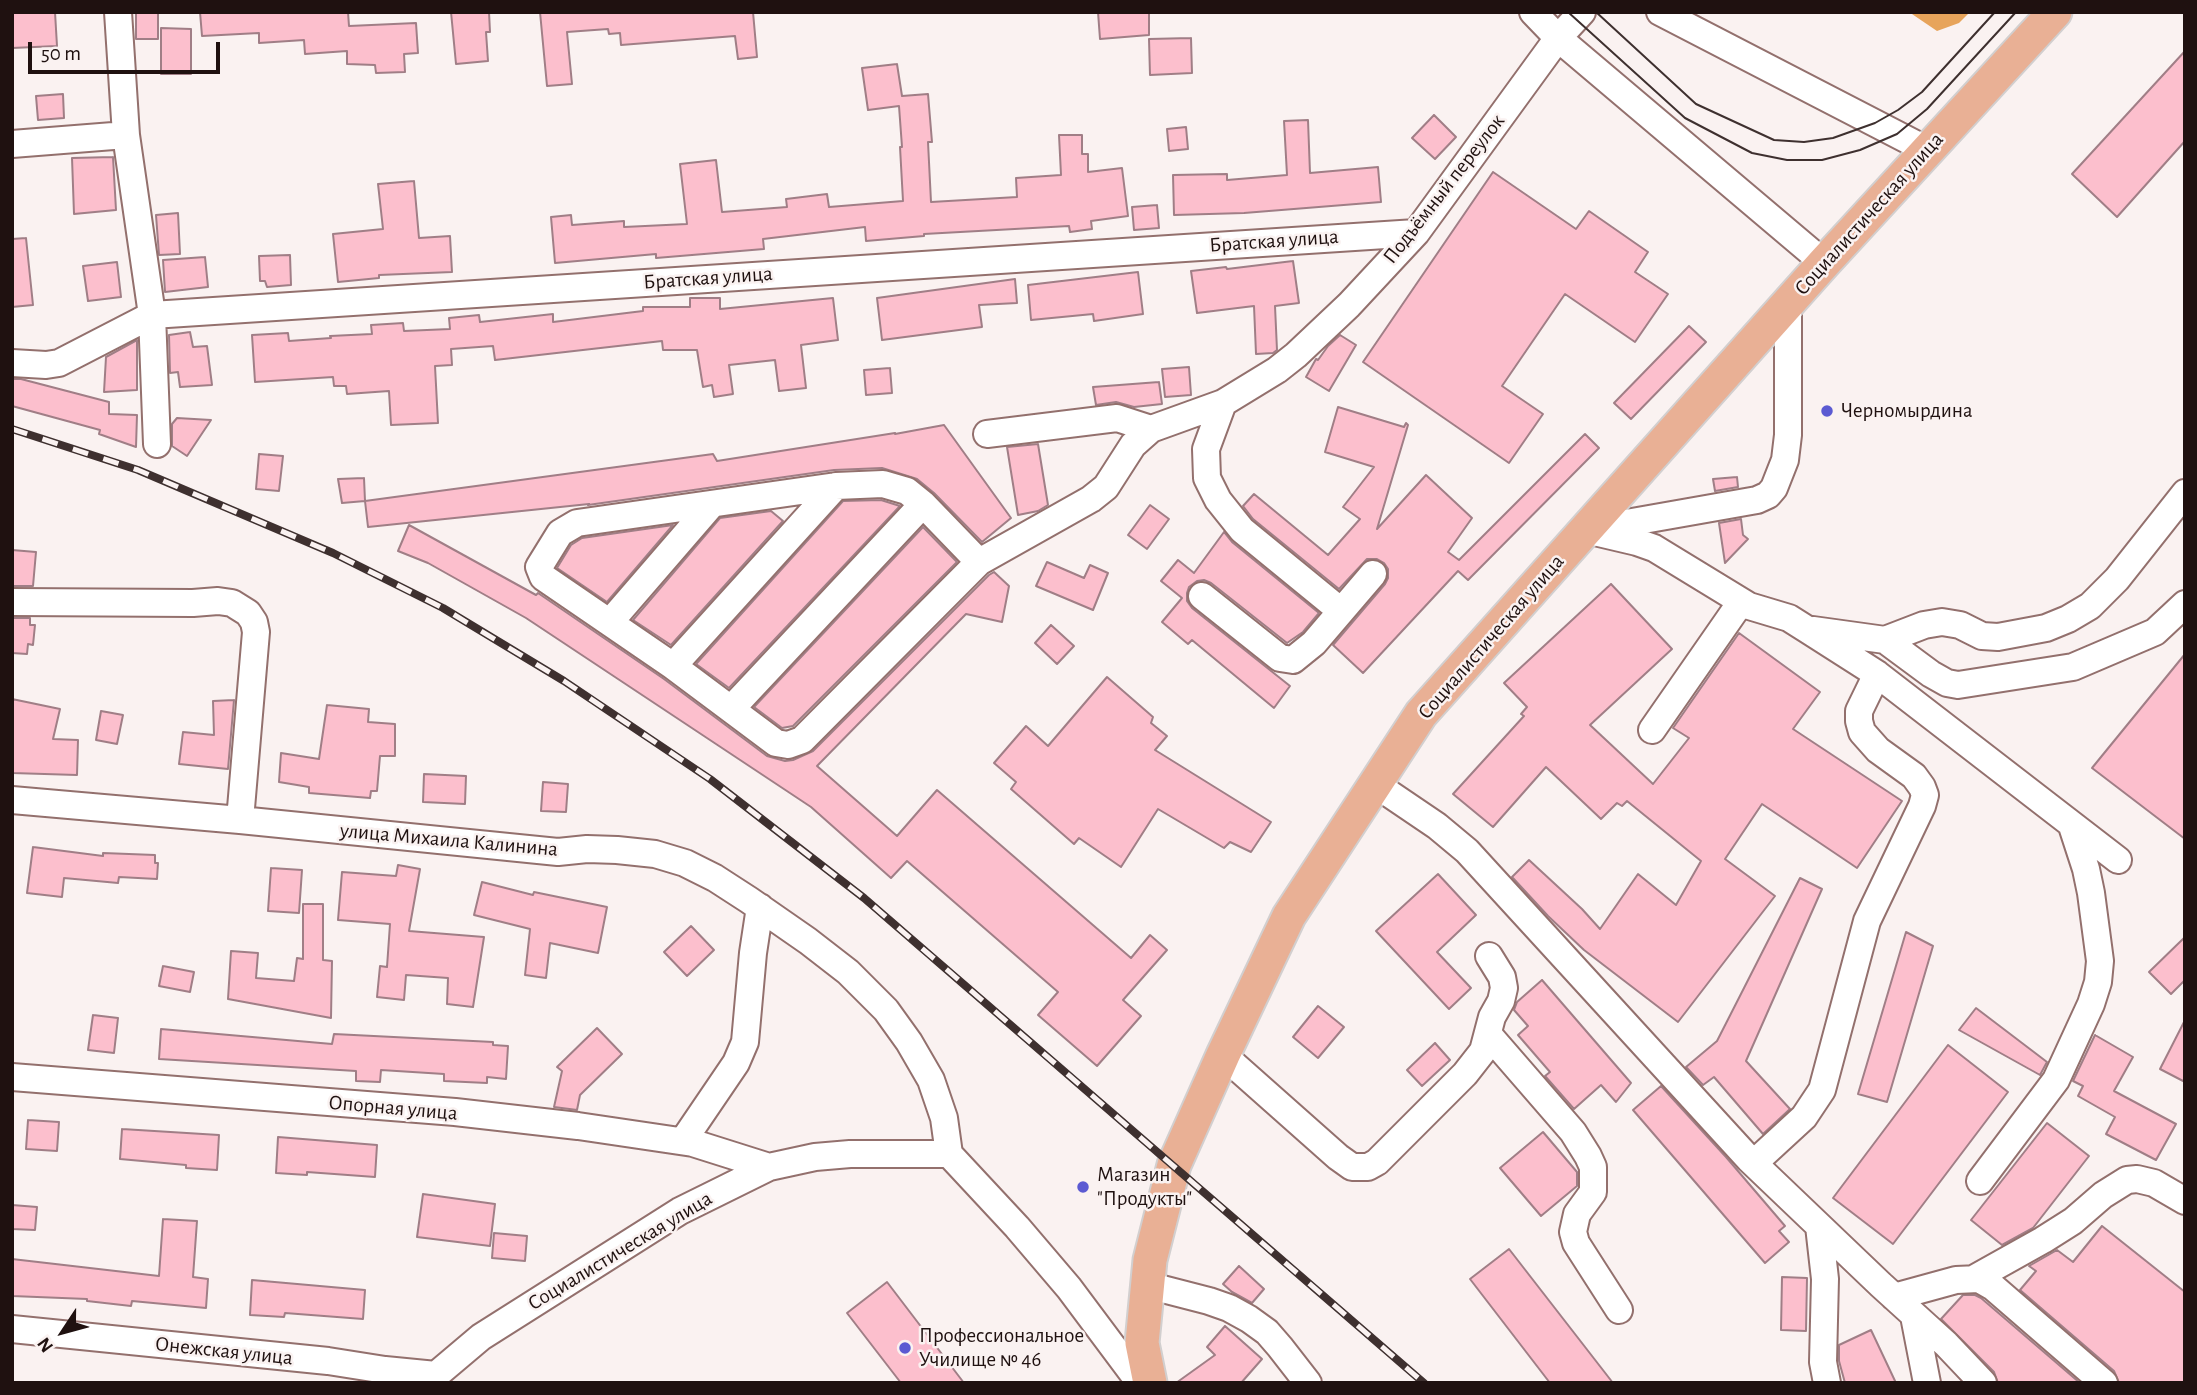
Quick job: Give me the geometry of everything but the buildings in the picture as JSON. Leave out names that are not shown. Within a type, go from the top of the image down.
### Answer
[{"type":"main road","name":"Социалистическая улица","points":[[1150,1383],[1142,1343],[1147,1285],[1150,1260],[1174,1166],[1289,916],[1421,714],[1824,263],[2055,12]]},
{"type":"street","points":[[118,12],[126,135],[152,315],[157,444]]},
{"type":"street","points":[[1533,12],[1558,37],[1824,263]]},
{"type":"street","points":[[1558,37],[1582,12]]},
{"type":"street","points":[[1660,12],[1927,150]]},
{"type":"street","name":"Подъёмный переулок","points":[[712,504],[577,523],[560,533],[539,567],[543,577],[673,666],[776,743],[788,745],[802,740],[979,562],[1091,499],[1106,486],[1133,444],[1151,429],[1223,403],[1296,355],[1349,305],[1416,233],[1558,37]]},
{"type":"street","points":[[12,144],[126,135]]},
{"type":"street","name":"Братская улица","points":[[12,363],[59,363],[152,315],[1416,233]]},
{"type":"street","points":[[1586,530],[1758,500],[1768,495],[1779,479],[1788,435],[1788,303]]},
{"type":"street","points":[[1223,403],[1206,449],[1207,478],[1218,500],[1242,530],[1341,611]]},
{"type":"street","points":[[988,434],[1116,418],[1151,429]]},
{"type":"street","points":[[610,622],[712,504],[836,486],[883,484],[907,491],[923,504],[979,562]]},
{"type":"street","points":[[673,666],[836,486]]},
{"type":"street","points":[[1808,630],[1885,640],[1924,625],[1942,622],[1961,625],[1982,636],[1998,637],[2046,628],[2090,606],[2117,579],[2185,493]]},
{"type":"street","points":[[731,709],[923,504]]},
{"type":"street","points":[[1586,530],[1637,541],[1654,548],[1741,602],[1789,618],[1877,674],[2118,860]]},
{"type":"street","points":[[1202,596],[1280,658],[1288,661],[1305,652],[1373,574]]},
{"type":"street","points":[[12,602],[218,601],[232,603],[248,613],[256,632],[240,820]]},
{"type":"street","points":[[1652,730],[1741,602]]},
{"type":"street","points":[[1885,640],[1947,683],[1981,683],[2073,667],[2155,632],[2185,604]]},
{"type":"street","points":[[1754,1163],[1804,1117],[1822,1090],[1867,921],[1922,806],[1922,787],[1914,776],[1878,750],[1862,732],[1860,711],[1877,674]]},
{"type":"street","points":[[1375,784],[1437,826],[1467,851],[1754,1163],[1946,1344],[1983,1383]]},
{"type":"street","name":"улица Михаила Калинина","points":[[12,800],[558,852],[587,849],[655,854],[695,868],[760,907],[838,964],[886,1010],[931,1080],[944,1118],[949,1154]]},
{"type":"street","points":[[1980,1181],[2056,1080],[2091,1004],[2098,982],[2100,961],[2091,893],[2073,826]]},
{"type":"street","points":[[683,1141],[736,1063],[745,1042],[760,907]]},
{"type":"street","points":[[1223,1055],[1338,1157],[1352,1167],[1368,1167],[1377,1162],[1465,1074],[1483,1051],[1504,988],[1502,976],[1489,956]]},
{"type":"street","points":[[1488,1034],[1573,1132],[1594,1167],[1593,1192],[1577,1214],[1573,1232],[1576,1242],[1619,1310]]},
{"type":"street","name":"Опорная улица","points":[[12,1077],[455,1112],[578,1126],[683,1141],[769,1167]]},
{"type":"street","name":"Социалистическая улица","points":[[434,1379],[481,1338],[680,1210],[769,1167],[815,1157],[850,1154],[949,1154]]},
{"type":"street","points":[[949,1154],[1069,1288],[1140,1383]]},
{"type":"street","points":[[1894,1297],[1956,1280],[1975,1278],[2028,1250],[2073,1221],[2127,1180],[2154,1183],[2185,1201]]},
{"type":"street","points":[[1819,1226],[1825,1279],[1824,1362],[1827,1383]]},
{"type":"street","points":[[1975,1278],[1993,1287],[2104,1383]]},
{"type":"street","points":[[1147,1285],[1209,1301],[1249,1319],[1267,1332],[1308,1383]]},
{"type":"street","points":[[1914,1315],[1927,1383]]},
{"type":"street","name":"Онежская улица","points":[[12,1329],[328,1361],[434,1379]]},
{"type":"shaded area","points":[[1909,12],[1970,12],[1959,23],[1937,31]]},
{"type":"tram line","points":[[1568,12],[1685,118],[1752,153],[1787,160],[1822,160],[1860,150],[1897,134],[1927,109],[2016,12]]},
{"type":"tram line","points":[[1596,12],[1696,104],[1774,140],[1804,142],[1833,138],[1875,123],[1898,110],[1922,92],[1995,12]]},
{"type":"railway","points":[[12,429],[138,470],[333,553],[443,608],[564,681],[710,779],[864,898],[1424,1383]]},
{"type":"place","name":"Черномырдина","points":[[1827,411]]},
{"type":"place","name":"Магазин \"Продукты\"","points":[[1083,1187]]},
{"type":"place","name":"Профессиональное Училище № 46","points":[[905,1348]]}]
